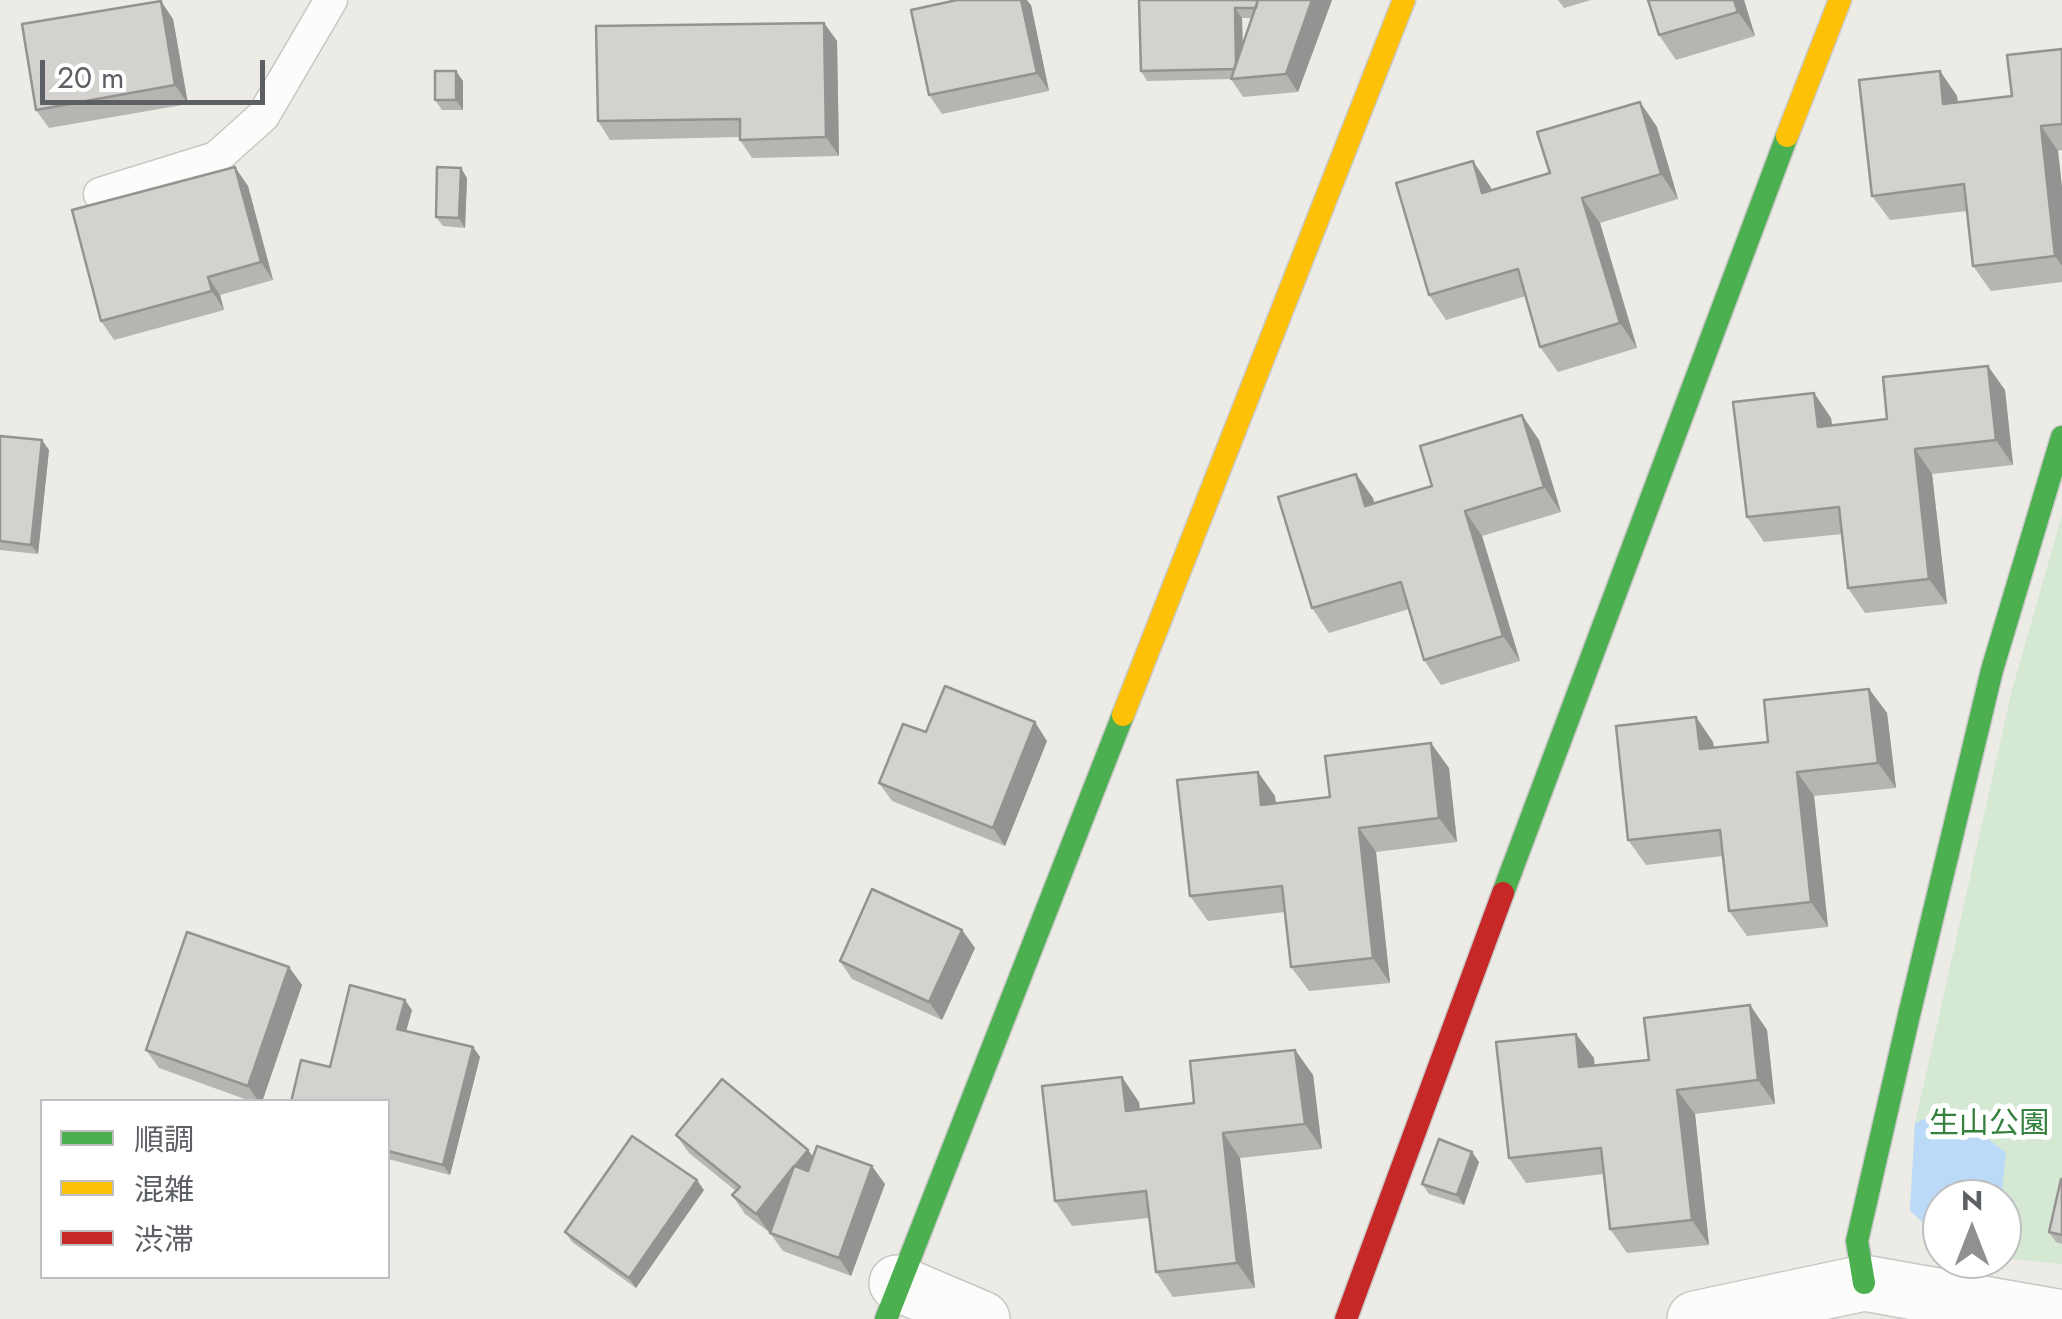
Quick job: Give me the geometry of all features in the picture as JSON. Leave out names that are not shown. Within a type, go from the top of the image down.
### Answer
[{"type":"street","points":[[982,1319],[892,1301],[1404,0]]},
{"type":"street","points":[[1346,1319],[1700,359],[1840,0]]},
{"type":"street","points":[[1864,1283],[1857,1241],[1914,996],[1992,670],[2062,437]]},
{"type":"street","points":[[1695,1319],[1864,1283],[2062,1318]]},
{"type":"lane","points":[[100,194],[216,158],[263,116],[331,0]]},
{"type":"green space","name":"生山公園","points":[[2062,515],[2062,1264],[2022,1260],[2022,1179],[1922,1179],[1922,1222],[1910,1210],[1915,1123],[2012,690]]},
{"type":"water","points":[[1949,1108],[2006,1153],[2003,1179],[1922,1179],[1922,1222],[1910,1210],[1915,1123]]},
{"type":"building","points":[[957,0],[1021,0],[1037,73],[929,95],[911,10]]},
{"type":"building","points":[[1139,0],[1257,0],[1257,4],[1256,8],[1235,8],[1234,69],[1141,71]]},
{"type":"building","points":[[1258,0],[1312,0],[1286,74],[1231,79]]},
{"type":"building","points":[[1648,0],[1734,0],[1738,12],[1659,35]]},
{"type":"building","points":[[161,1],[175,85],[36,110],[22,24]]},
{"type":"building","points":[[824,23],[826,137],[740,140],[740,119],[598,121],[596,26]]},
{"type":"building","points":[[2062,49],[2062,124],[2041,126],[2055,256],[1973,266],[1964,184],[1872,196],[1859,80],[1940,71],[1943,104],[2012,96],[2007,55]]},
{"type":"building","points":[[435,71],[456,71],[456,100],[435,100]]},
{"type":"building","points":[[1640,102],[1661,174],[1582,198],[1620,323],[1540,347],[1518,269],[1429,295],[1396,183],[1473,161],[1482,193],[1550,173],[1537,132]]},
{"type":"building","points":[[235,167],[261,262],[208,277],[212,291],[101,321],[72,210]]},
{"type":"building","points":[[437,167],[461,168],[459,218],[436,217]]},
{"type":"building","points":[[1988,366],[1996,440],[1915,449],[1929,579],[1848,588],[1839,507],[1747,517],[1733,402],[1814,393],[1818,427],[1887,419],[1883,377]]},
{"type":"building","points":[[1522,415],[1544,487],[1465,511],[1503,636],[1424,660],[1401,582],[1312,608],[1278,497],[1356,474],[1365,506],[1432,486],[1420,446]]},
{"type":"building","points":[[0,436],[42,440],[31,545],[0,541]]},
{"type":"building","points":[[945,686],[1035,722],[993,828],[879,783],[903,724],[926,732]]},
{"type":"building","points":[[1869,689],[1878,763],[1797,772],[1811,902],[1729,911],[1720,830],[1628,840],[1616,726],[1696,717],[1700,749],[1768,742],[1764,700]]},
{"type":"building","points":[[1431,743],[1439,818],[1359,828],[1373,958],[1291,967],[1282,886],[1190,896],[1177,780],[1258,772],[1261,805],[1330,797],[1325,756]]},
{"type":"building","points":[[872,889],[962,930],[929,1002],[840,961]]},
{"type":"building","points":[[187,932],[289,967],[248,1086],[146,1050]]},
{"type":"building","points":[[350,985],[405,1000],[397,1029],[473,1047],[443,1165],[390,1152],[390,1099],[292,1099],[301,1060],[330,1067]]},
{"type":"building","points":[[1750,1005],[1758,1080],[1677,1090],[1692,1220],[1610,1229],[1601,1148],[1509,1158],[1496,1042],[1576,1034],[1579,1067],[1649,1060],[1644,1018]]},
{"type":"building","points":[[1295,1050],[1305,1124],[1223,1133],[1237,1263],[1156,1272],[1146,1191],[1055,1201],[1042,1086],[1122,1077],[1126,1111],[1194,1103],[1190,1061]]},
{"type":"building","points":[[722,1079],[808,1150],[795,1166],[808,1171],[817,1146],[872,1166],[839,1258],[770,1233],[794,1166],[756,1214],[732,1195],[740,1187],[676,1135]]},
{"type":"building","points":[[632,1136],[697,1180],[629,1278],[565,1232]]},
{"type":"building","points":[[1439,1139],[1472,1152],[1457,1195],[1422,1184]]},
{"type":"building","points":[[2062,1179],[2062,1235],[2049,1232]]},
{"type":"traffic: fast","points":[[1503,893],[1787,136]]},
{"type":"traffic: fast","points":[[1864,1283],[1857,1241],[1909,1015],[1992,670],[2062,437]]},
{"type":"traffic: fast","points":[[886,1319],[1123,715]]},
{"type":"traffic: slow","points":[[1123,715],[1404,0]]},
{"type":"traffic: slow","points":[[1787,136],[1840,0]]},
{"type":"traffic: jam","points":[[1346,1319],[1503,893]]}]
